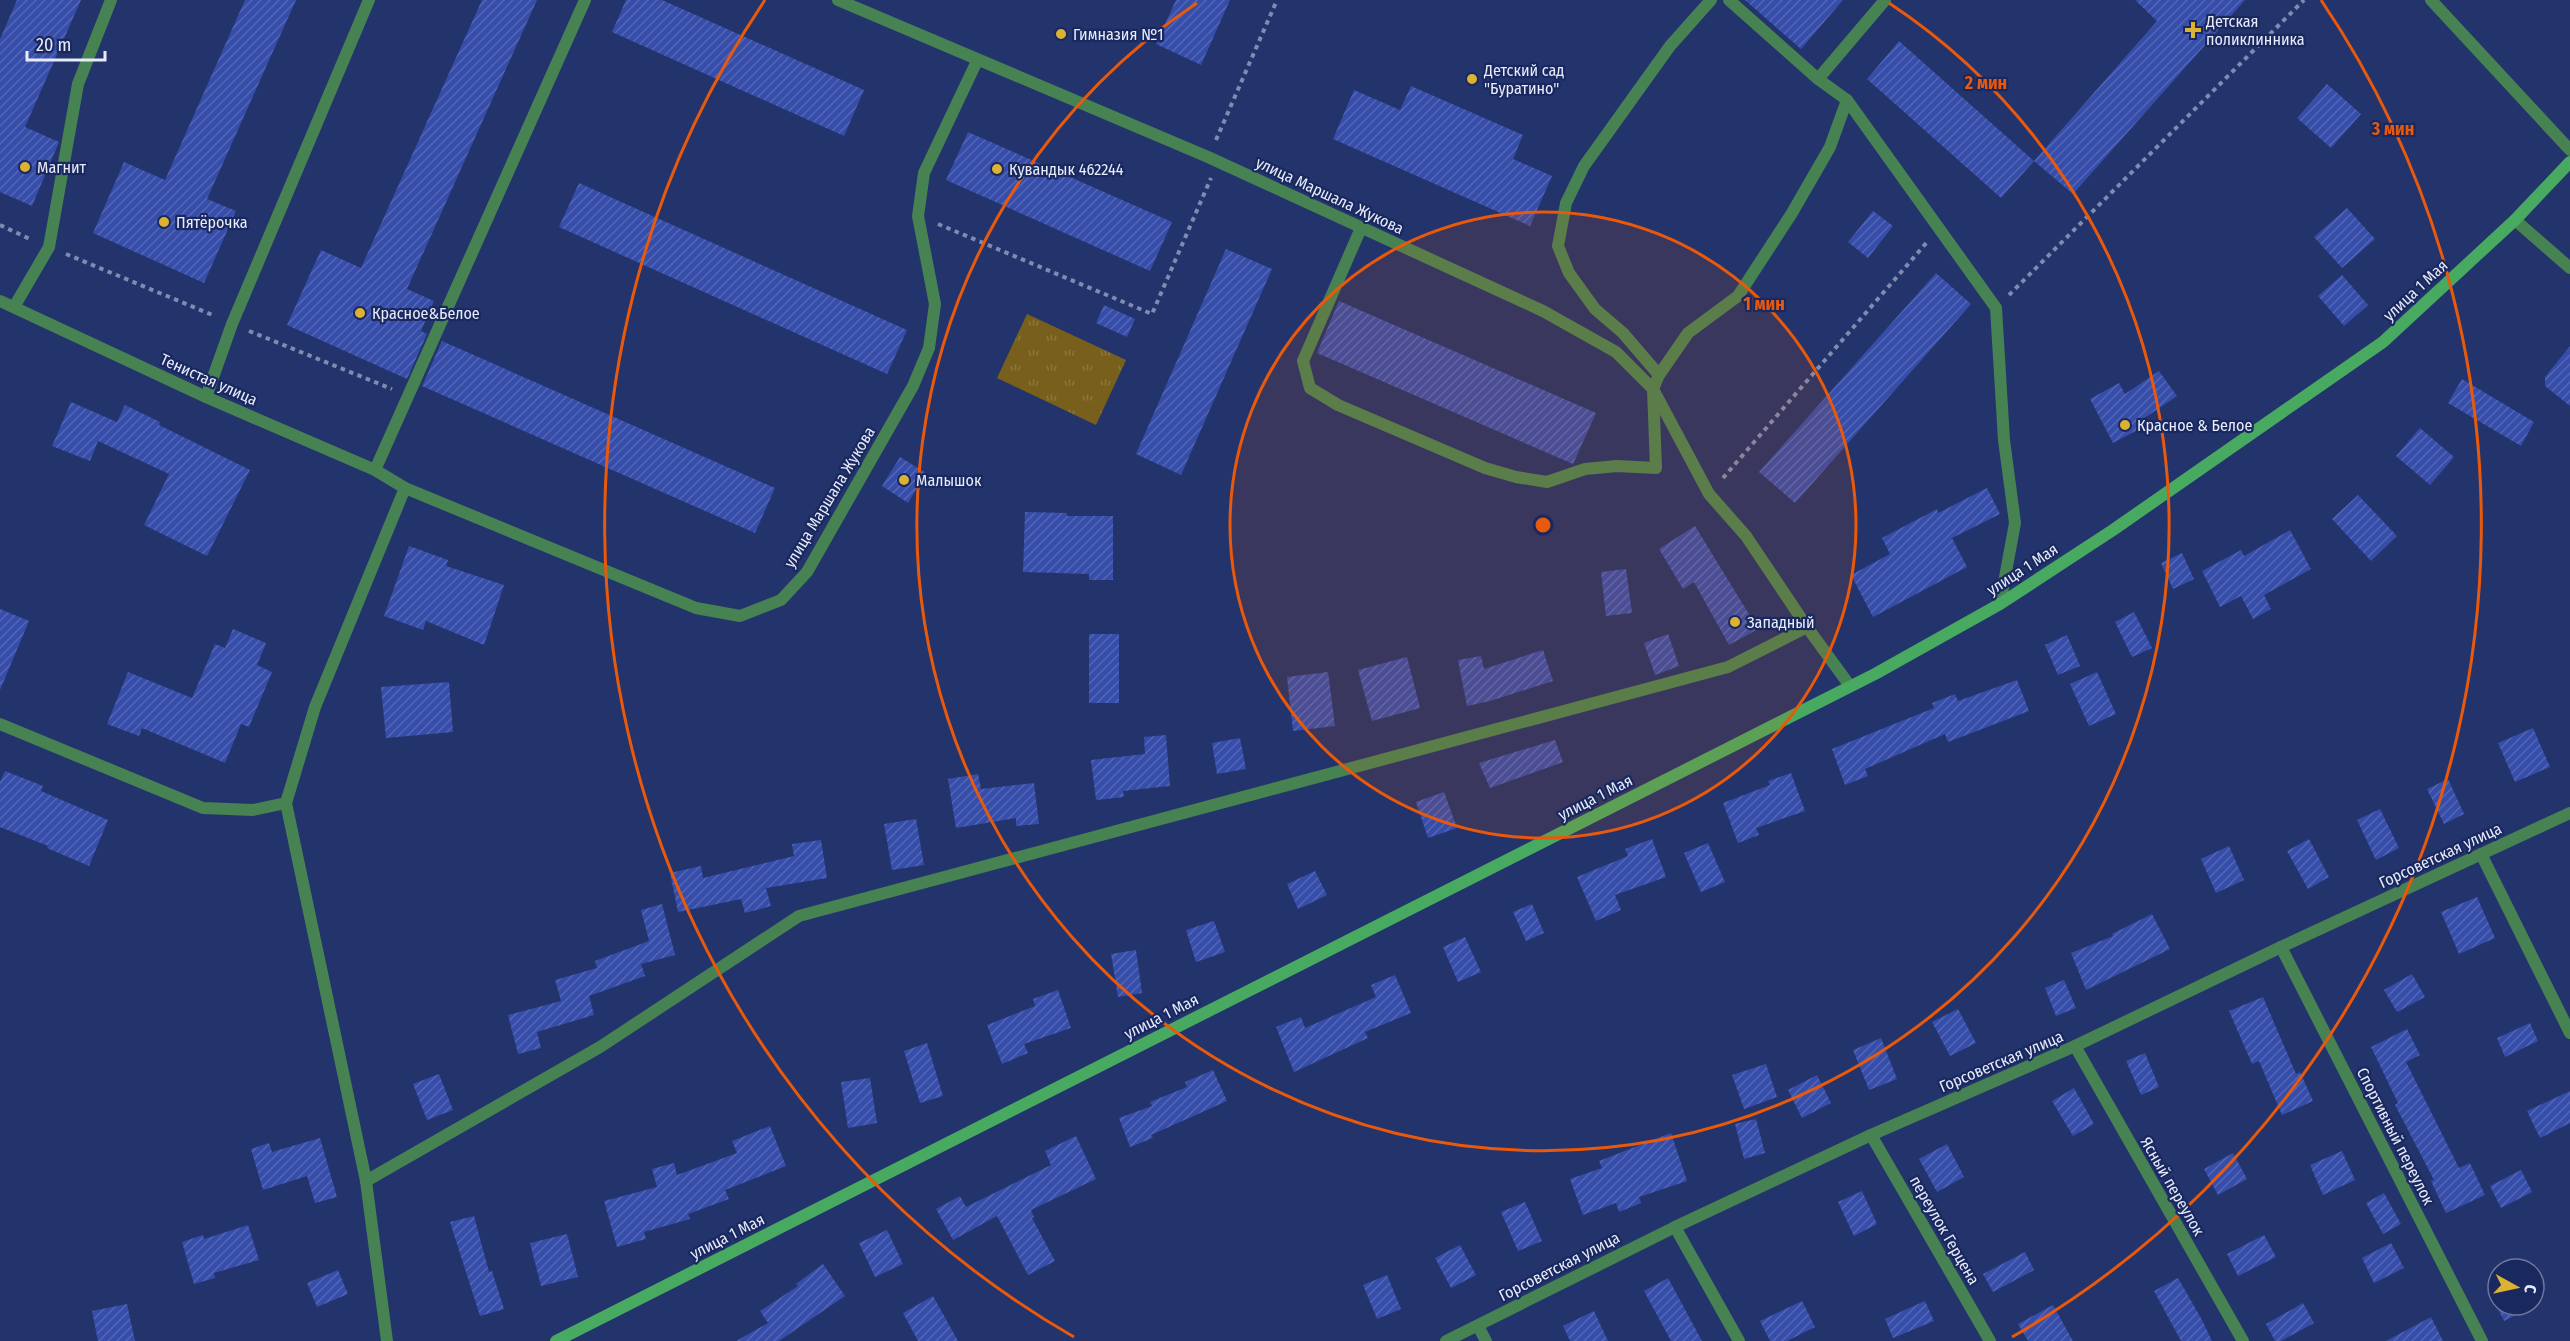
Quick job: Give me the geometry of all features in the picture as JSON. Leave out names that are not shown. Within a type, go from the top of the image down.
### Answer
[{"type":"main road","name":"улица 1 Мая","points":[[556,1341],[1875,674],[2000,604],[2113,530],[2383,342],[2515,220],[2570,162]]},
{"type":"street","points":[[14,307],[49,247],[78,84],[111,0]]},
{"type":"street","points":[[206,397],[232,324],[369,0]]},
{"type":"street","points":[[375,470],[585,0]]},
{"type":"street","name":"улица Маршала Жукова","points":[[838,0],[1213,160],[1543,311],[1616,352],[1653,388],[1709,494],[1746,536],[1850,686]]},
{"type":"street","points":[[1659,375],[1623,333],[1595,309],[1569,273],[1558,246],[1566,203],[1584,166],[1670,46],[1712,0]]},
{"type":"street","points":[[1729,0],[1818,79],[1847,100],[1996,308],[2004,440],[2014,523],[2000,604]]},
{"type":"street","points":[[1818,79],[1885,0]]},
{"type":"street","points":[[2431,0],[2570,150]]},
{"type":"street","name":"улица Маршала Жукова","points":[[405,488],[696,609],[740,616],[781,600],[807,572],[913,386],[929,348],[935,304],[918,216],[924,173],[977,61]]},
{"type":"street","points":[[1362,228],[1303,361],[1310,388],[1338,405],[1485,468],[1516,477],[1547,482],[1585,469],[1617,466],[1656,468],[1653,388],[1659,375],[1688,333],[1738,296],[1792,213],[1830,147],[1847,100]]},
{"type":"street","points":[[2515,220],[2570,268]]},
{"type":"street","name":"Тенистая улица","points":[[0,301],[206,397],[375,470],[405,488]]},
{"type":"street","points":[[387,1341],[366,1181],[286,803],[315,707],[405,488]]},
{"type":"street","points":[[366,1181],[600,1047],[799,916],[1728,667],[1807,627]]},
{"type":"street","points":[[0,724],[203,808],[253,810],[286,803]]},
{"type":"street","name":"Горсоветская улица","points":[[1446,1341],[1675,1227],[1870,1135],[2075,1046],[2280,947],[2570,813]]},
{"type":"street","points":[[2481,854],[2570,1032]]},
{"type":"street","name":"Спортивный переулок","points":[[2280,947],[2482,1341]]},
{"type":"street","name":"Ясный переулок","points":[[2075,1046],[2243,1341]]},
{"type":"street","name":"переулок Герцена","points":[[1870,1135],[1990,1341]]},
{"type":"street","points":[[1675,1227],[1739,1341]]},
{"type":"street","points":[[1478,1326],[1486,1341]]},
{"type":"path","points":[[918,216],[1152,314],[1277,0]]},
{"type":"path","points":[[1996,308],[2304,0]]},
{"type":"path","points":[[0,225],[408,396]]},
{"type":"path","points":[[1709,494],[1938,229]]},
{"type":"green space","points":[[1027,314],[1126,360],[1096,425],[997,378]]},
{"type":"building","points":[[17,0],[81,0],[25,127],[59,142],[32,206],[0,192],[0,39]]},
{"type":"building","points":[[245,0],[296,0],[207,199],[236,211],[204,283],[93,233],[124,162],[165,180]]},
{"type":"building","points":[[482,0],[537,0],[407,289],[434,301],[421,331],[427,334],[407,379],[287,325],[321,250],[361,268]]},
{"type":"building","points":[[626,0],[662,0],[864,90],[844,136],[612,32]]},
{"type":"building","points":[[1176,0],[1230,0],[1201,65],[1156,44]]},
{"type":"building","points":[[1745,0],[1843,0],[1801,49]]},
{"type":"building","points":[[2135,0],[2245,0],[2073,194],[2034,161],[2157,21]]},
{"type":"building","points":[[1899,41],[2034,161],[2001,198],[1867,79]]},
{"type":"building","points":[[2327,84],[2361,114],[2331,148],[2297,118]]},
{"type":"building","points":[[1411,86],[1523,135],[1513,159],[1552,176],[1530,226],[1333,139],[1354,90],[1400,110]]},
{"type":"building","points":[[968,132],[1172,222],[1150,271],[946,180]]},
{"type":"building","points":[[579,183],[907,330],[887,374],[559,227]]},
{"type":"building","points":[[2347,208],[2375,239],[2342,268],[2314,237]]},
{"type":"building","points":[[1873,211],[1893,226],[1868,258],[1848,242]]},
{"type":"building","points":[[1226,249],[1272,269],[1181,475],[1136,454]]},
{"type":"building","points":[[1936,273],[1971,304],[1795,503],[1759,472]]},
{"type":"building","points":[[2342,275],[2368,305],[2344,326],[2318,296]]},
{"type":"building","points":[[1339,301],[1596,413],[1573,464],[1317,353]]},
{"type":"building","points":[[1104,305],[1135,319],[1127,337],[1096,323]]},
{"type":"building","points":[[442,341],[775,488],[755,533],[422,386]]},
{"type":"building","points":[[2570,346],[2570,406],[2545,386],[2545,377]]},
{"type":"building","points":[[2159,371],[2177,396],[2140,421],[2143,427],[2113,443],[2090,399],[2119,383],[2125,394]]},
{"type":"building","points":[[2462,379],[2534,422],[2521,446],[2448,403]]},
{"type":"building","points":[[71,402],[117,422],[125,405],[160,422],[159,425],[250,470],[207,556],[144,525],[169,474],[98,441],[90,461],[52,446]]},
{"type":"building","points":[[2420,428],[2454,457],[2430,485],[2396,456]]},
{"type":"building","name":"Малышок","points":[[900,457],[926,473],[908,503],[882,486]]},
{"type":"building","points":[[1987,488],[2000,514],[1952,538],[1967,567],[1873,617],[1851,575],[1890,554],[1882,538],[1937,509],[1938,513]]},
{"type":"building","points":[[2358,495],[2397,536],[2371,561],[2332,519]]},
{"type":"building","points":[[1025,512],[1067,513],[1067,516],[1113,516],[1113,580],[1089,580],[1089,574],[1023,572]]},
{"type":"building","points":[[1695,526],[1758,629],[1729,645],[1694,582],[1683,589],[1659,549]]},
{"type":"building","points":[[2290,530],[2311,569],[2264,595],[2271,609],[2253,619],[2241,596],[2220,607],[2202,571],[2241,550],[2244,556]]},
{"type":"building","points":[[409,546],[448,560],[446,566],[504,585],[484,645],[426,621],[423,630],[384,616]]},
{"type":"building","points":[[2182,553],[2194,579],[2173,589],[2161,563]]},
{"type":"building","points":[[1626,569],[1632,613],[1606,616],[1601,572]]},
{"type":"building","points":[[0,609],[29,621],[0,690]]},
{"type":"building","points":[[2134,612],[2152,648],[2132,657],[2115,622]]},
{"type":"building","points":[[233,629],[266,643],[257,665],[272,672],[249,727],[241,724],[225,763],[142,728],[139,736],[107,724],[128,672],[192,698],[215,644],[225,648]]},
{"type":"building","points":[[1089,634],[1119,634],[1119,703],[1089,703]]},
{"type":"building","points":[[1668,634],[1679,666],[1655,675],[1644,643]]},
{"type":"building","points":[[2067,635],[2080,666],[2058,675],[2045,645]]},
{"type":"building","points":[[1543,650],[1553,681],[1467,706],[1458,660],[1481,656],[1484,669]]},
{"type":"building","points":[[1407,657],[1420,708],[1372,721],[1358,670]]},
{"type":"building","points":[[1328,672],[1335,726],[1293,731],[1287,677]]},
{"type":"building","points":[[2097,672],[2116,714],[2089,726],[2070,684]]},
{"type":"building","points":[[2017,680],[2029,711],[1948,742],[1945,734],[1865,769],[1868,776],[1845,785],[1832,749],[1934,708],[1932,703],[1955,694],[1958,701]]},
{"type":"building","points":[[449,682],[453,732],[386,738],[381,687]]},
{"type":"building","points":[[2533,728],[2550,767],[2515,782],[2498,743]]},
{"type":"building","points":[[1166,735],[1170,786],[1123,791],[1124,797],[1096,800],[1091,760],[1145,754],[1144,737]]},
{"type":"building","points":[[1240,738],[1246,769],[1217,774],[1212,743]]},
{"type":"building","points":[[1555,740],[1563,762],[1490,788],[1479,763]]},
{"type":"building","points":[[5,771],[43,786],[41,791],[108,820],[89,866],[47,848],[48,846],[0,827],[0,782]]},
{"type":"building","points":[[1791,773],[1805,811],[1756,828],[1759,835],[1738,843],[1723,803],[1770,785],[1768,781]]},
{"type":"building","points":[[978,774],[981,789],[1034,783],[1039,824],[1016,826],[1016,818],[956,828],[948,779]]},
{"type":"building","points":[[2448,779],[2464,814],[2444,824],[2427,789]]},
{"type":"building","points":[[1444,792],[1457,828],[1428,838],[1416,802]]},
{"type":"building","points":[[2380,809],[2399,848],[2376,860],[2357,820]]},
{"type":"building","points":[[916,819],[924,865],[892,870],[884,824]]},
{"type":"building","points":[[1652,839],[1666,877],[1615,895],[1621,910],[1596,921],[1577,877],[1628,856],[1625,849]]},
{"type":"building","points":[[2309,839],[2329,877],[2308,889],[2287,851]]},
{"type":"building","points":[[821,840],[827,878],[766,888],[771,906],[745,913],[741,899],[678,912],[670,873],[701,866],[703,878],[794,856],[792,844]]},
{"type":"building","points":[[1708,843],[1725,882],[1701,892],[1684,853]]},
{"type":"building","points":[[2229,846],[2244,880],[2216,893],[2201,859]]},
{"type":"building","points":[[1315,871],[1327,895],[1298,909],[1287,884]]},
{"type":"building","points":[[2477,897],[2495,938],[2459,954],[2441,912]]},
{"type":"building","points":[[662,904],[675,955],[641,964],[645,976],[589,996],[594,1015],[537,1032],[541,1048],[518,1054],[508,1015],[561,1001],[555,980],[597,968],[595,961],[649,941],[641,910]]},
{"type":"building","points":[[1532,904],[1544,933],[1526,941],[1513,912]]},
{"type":"building","points":[[2152,914],[2170,949],[2086,990],[2071,953],[2113,936],[2112,934]]},
{"type":"building","points":[[1214,921],[1225,952],[1196,962],[1186,930]]},
{"type":"building","points":[[1465,937],[1481,972],[1458,982],[1443,947]]},
{"type":"building","points":[[1136,950],[1142,993],[1118,997],[1111,954]]},
{"type":"building","points":[[2412,974],[2425,997],[2397,1012],[2384,990]]},
{"type":"building","points":[[1395,975],[1411,1013],[1365,1032],[1368,1038],[1294,1072],[1276,1027],[1301,1017],[1305,1028],[1376,997],[1371,985]]},
{"type":"building","points":[[2064,980],[2076,1008],[2056,1016],[2045,988]]},
{"type":"building","points":[[1058,990],[1071,1028],[1024,1044],[1028,1053],[1002,1064],[987,1025],[1035,1006],[1033,999]]},
{"type":"building","points":[[2263,997],[2296,1074],[2300,1072],[2313,1101],[2282,1115],[2259,1061],[2252,1064],[2229,1011]]},
{"type":"building","points":[[1958,1009],[1976,1043],[1950,1056],[1932,1022]]},
{"type":"building","points":[[2530,1023],[2538,1041],[2505,1057],[2497,1038]]},
{"type":"building","points":[[2407,1029],[2420,1055],[2406,1062],[2459,1168],[2470,1163],[2485,1195],[2446,1213],[2431,1181],[2434,1180],[2395,1105],[2398,1103],[2371,1047]]},
{"type":"building","points":[[1881,1038],[1897,1079],[1869,1090],[1853,1050]]},
{"type":"building","points":[[927,1043],[943,1096],[920,1103],[904,1051]]},
{"type":"building","points":[[2145,1053],[2159,1087],[2141,1095],[2126,1061]]},
{"type":"building","points":[[1766,1064],[1777,1097],[1744,1109],[1732,1075]]},
{"type":"building","points":[[1213,1070],[1227,1101],[1151,1135],[1153,1138],[1130,1147],[1119,1118],[1152,1106],[1150,1102],[1187,1087],[1185,1082]]},
{"type":"building","points":[[439,1074],[453,1110],[427,1120],[413,1084]]},
{"type":"building","points":[[1817,1075],[1831,1103],[1802,1118],[1788,1090]]},
{"type":"building","points":[[870,1078],[877,1123],[848,1128],[841,1082]]},
{"type":"building","points":[[2074,1088],[2094,1124],[2073,1136],[2052,1101]]},
{"type":"building","points":[[2570,1091],[2570,1123],[2540,1138],[2527,1111]]},
{"type":"building","points":[[1756,1119],[1765,1153],[1744,1159],[1735,1124]]},
{"type":"building","points":[[770,1126],[786,1166],[725,1190],[729,1199],[688,1214],[690,1219],[644,1232],[646,1239],[617,1247],[604,1201],[657,1187],[652,1169],[674,1163],[677,1175],[737,1153],[732,1141]]},
{"type":"building","points":[[1671,1133],[1687,1181],[1639,1197],[1641,1203],[1619,1212],[1616,1203],[1583,1215],[1570,1179],[1602,1168],[1599,1161]]},
{"type":"building","points":[[1076,1136],[1096,1179],[1031,1210],[1034,1217],[1032,1218],[1055,1261],[1028,1275],[997,1216],[953,1240],[936,1209],[960,1196],[966,1207],[1051,1165],[1045,1151]]},
{"type":"building","points":[[320,1138],[337,1197],[315,1203],[307,1176],[263,1190],[251,1149],[269,1143],[272,1152]]},
{"type":"building","points":[[1947,1144],[1964,1177],[1937,1192],[1919,1159]]},
{"type":"building","points":[[2342,1151],[2355,1180],[2323,1195],[2310,1165]]},
{"type":"building","points":[[2233,1153],[2247,1179],[2218,1195],[2204,1169]]},
{"type":"building","points":[[2521,1170],[2532,1192],[2501,1208],[2490,1186]]},
{"type":"building","points":[[1862,1191],[1877,1224],[1854,1236],[1838,1202]]},
{"type":"building","points":[[2384,1193],[2401,1224],[2383,1234],[2366,1203]]},
{"type":"building","points":[[1525,1202],[1542,1241],[1518,1251],[1501,1212]]},
{"type":"building","points":[[474,1216],[489,1272],[492,1271],[504,1309],[480,1316],[450,1222]]},
{"type":"building","points":[[248,1225],[259,1260],[214,1273],[215,1278],[194,1284],[182,1242],[203,1235],[204,1239]]},
{"type":"building","points":[[887,1230],[903,1264],[875,1277],[859,1243]]},
{"type":"building","points":[[567,1234],[578,1277],[541,1286],[530,1243]]},
{"type":"building","points":[[2264,1235],[2276,1257],[2238,1276],[2227,1254]]},
{"type":"building","points":[[2391,1243],[2404,1268],[2374,1283],[2362,1258]]},
{"type":"building","points":[[1460,1245],[1476,1275],[1451,1288],[1435,1258]]},
{"type":"building","points":[[2025,1252],[2034,1270],[1993,1292],[1983,1274]]},
{"type":"building","points":[[823,1264],[845,1296],[779,1341],[736,1341],[768,1323],[760,1311],[798,1286],[796,1284]]},
{"type":"building","points":[[338,1270],[348,1294],[317,1307],[307,1283]]},
{"type":"building","points":[[1387,1275],[1401,1309],[1377,1319],[1363,1285]]},
{"type":"building","points":[[1668,1278],[1702,1341],[1671,1341],[1644,1291]]},
{"type":"building","points":[[2178,1278],[2212,1341],[2181,1341],[2154,1291]]},
{"type":"building","points":[[933,1296],[958,1341],[918,1341],[903,1313]]},
{"type":"building","points":[[1802,1301],[1815,1327],[1787,1341],[1770,1341],[1760,1321]]},
{"type":"building","points":[[1925,1301],[1934,1321],[1893,1338],[1885,1319]]},
{"type":"building","points":[[2303,1303],[2314,1323],[2281,1341],[2275,1341],[2266,1324]]},
{"type":"building","points":[[127,1304],[135,1341],[98,1341],[92,1311]]},
{"type":"building","points":[[2053,1305],[2073,1341],[2028,1341],[2018,1324]]},
{"type":"building","points":[[1594,1311],[1608,1341],[1570,1341],[1563,1326]]},
{"type":"building","points":[[2431,1317],[2443,1341],[2386,1341]]},
{"type":"place","name":"Детская поликлинника","points":[[2193,30]]},
{"type":"place","name":"Гимназия №1","points":[[1061,34]]},
{"type":"place","name":"Детский сад \"Буратино\"","points":[[1472,79]]},
{"type":"place","name":"Магнит","points":[[25,167]]},
{"type":"place","name":"Кувандык 462244","points":[[997,169]]},
{"type":"place","name":"Пятёрочка","points":[[164,222]]},
{"type":"place","name":"Красное&Белое","points":[[360,313]]},
{"type":"place","name":"Красное & Белое","points":[[2125,425]]},
{"type":"place","name":"Малышок","points":[[904,480]]},
{"type":"place","name":"Западный","points":[[1735,622]]}]
